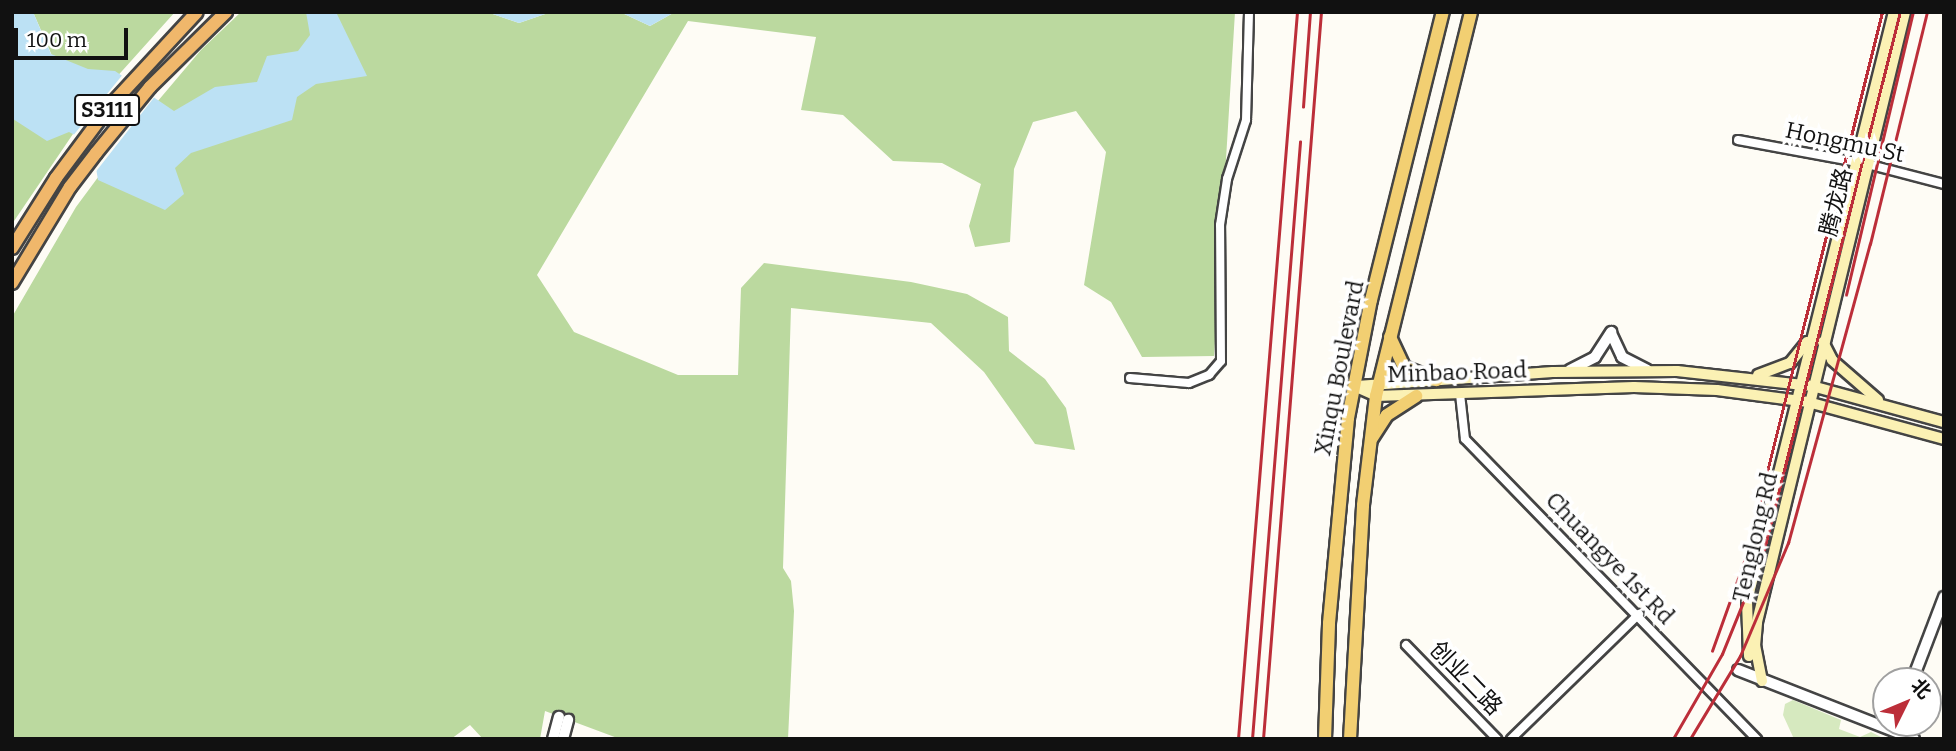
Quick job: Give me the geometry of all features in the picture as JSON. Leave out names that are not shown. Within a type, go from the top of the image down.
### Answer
[{"type":"highway","name":"S3111","points":[[12,248],[56,178],[164,46],[197,12]]},
{"type":"highway","name":"S3111","points":[[12,283],[70,187],[177,59],[226,12]]},
{"type":"main road","name":"Xinqu Boulevard","points":[[1325,739],[1341,472],[1354,386],[1443,12]]},
{"type":"main road","name":"Xinqu Boulevard","points":[[1350,739],[1369,445],[1377,389],[1471,12]]},
{"type":"main road","points":[[1861,163],[1894,12]]},
{"type":"main road","name":"腾龙路","points":[[1808,402],[1861,163],[1905,12]]},
{"type":"main road","name":"Tenglong Rd","points":[[1759,680],[1749,655],[1747,601],[1813,331],[1861,163]]},
{"type":"main road","points":[[1748,376],[1790,363],[1813,331]]},
{"type":"main road","points":[[1390,337],[1404,367],[1436,380]]},
{"type":"main road","points":[[1823,342],[1851,380],[1883,403]]},
{"type":"main road","name":"Minbao Road","points":[[1377,389],[1436,380],[1649,370],[1748,376],[1812,386],[1883,403],[1944,422]]},
{"type":"main road","name":"Minbao Road","points":[[1354,386],[1416,396],[1676,387],[1808,402],[1944,439]]},
{"type":"main road","points":[[1369,445],[1387,415],[1416,396]]},
{"type":"main road","name":"Tenglong Rd","points":[[1759,680],[1755,646],[1757,622],[1808,402]]},
{"type":"street","points":[[1130,378],[1189,383],[1209,375],[1221,361],[1220,225],[1227,179],[1246,120],[1249,12]]},
{"type":"street","name":"Hongmu St","points":[[1738,140],[1861,163],[1944,184]]},
{"type":"street","points":[[1562,372],[1595,357],[1611,332],[1622,357],[1649,370]]},
{"type":"street","name":"Chuangye 1st Rd","points":[[1460,394],[1465,439],[1639,614],[1758,739]]},
{"type":"street","points":[[1917,667],[1944,597]]},
{"type":"street","points":[[1511,739],[1639,614]]},
{"type":"street","name":"创业二路","points":[[1406,645],[1497,739]]},
{"type":"street","points":[[1738,670],[1759,680],[1872,719]]},
{"type":"street","points":[[553,739],[563,718],[563,739]]},
{"type":"green space","points":[[33,12],[175,12],[96,100],[12,224],[12,94],[60,74]]},
{"type":"green space","points":[[241,12],[487,12],[519,23],[551,12],[620,12],[650,26],[675,12],[1235,12],[1214,356],[1142,357],[1111,302],[1084,285],[1106,152],[1076,111],[1033,122],[1014,169],[1010,242],[975,247],[969,226],[981,184],[942,163],[893,161],[843,115],[801,110],[816,37],[688,21],[537,275],[574,332],[678,375],[738,375],[741,288],[764,263],[911,282],[967,294],[1008,317],[1009,351],[1045,379],[1066,408],[1075,450],[1035,444],[984,372],[931,323],[791,308],[783,568],[791,581],[794,611],[788,739],[620,739],[545,711],[540,739],[483,739],[470,725],[451,739],[12,739],[12,317],[76,207],[130,134],[201,50]]},
{"type":"green space","points":[[1793,700],[1841,720],[1839,729],[1860,737],[1871,732],[1872,737],[1885,739],[1794,739],[1783,715],[1785,704]]},
{"type":"water","points":[[12,12],[33,12],[51,54],[88,69],[115,71],[174,111],[215,87],[257,82],[267,56],[298,51],[310,35],[306,12],[336,12],[367,76],[316,84],[297,97],[292,120],[191,153],[175,168],[184,194],[165,210],[98,180],[92,144],[69,132],[47,141],[13,119]]},
{"type":"water","points":[[487,12],[551,12],[519,23]]},
{"type":"water","points":[[620,12],[675,12],[650,26]]},
{"type":"pier","points":[[124,73],[156,95],[94,174],[89,146],[72,137]]},
{"type":"railway","points":[[1238,739],[1297,12]]},
{"type":"railway","points":[[1303,107],[1310,12]]},
{"type":"railway","points":[[1263,739],[1321,12]]},
{"type":"railway","points":[[1712,651],[1746,556],[1882,12]]},
{"type":"railway","points":[[1673,739],[1722,654],[1763,553],[1900,12]]},
{"type":"railway","points":[[1846,295],[1913,12]]},
{"type":"railway","points":[[1690,739],[1740,656],[1788,543],[1870,244],[1927,12]]},
{"type":"railway","points":[[1252,739],[1300,142]]}]
